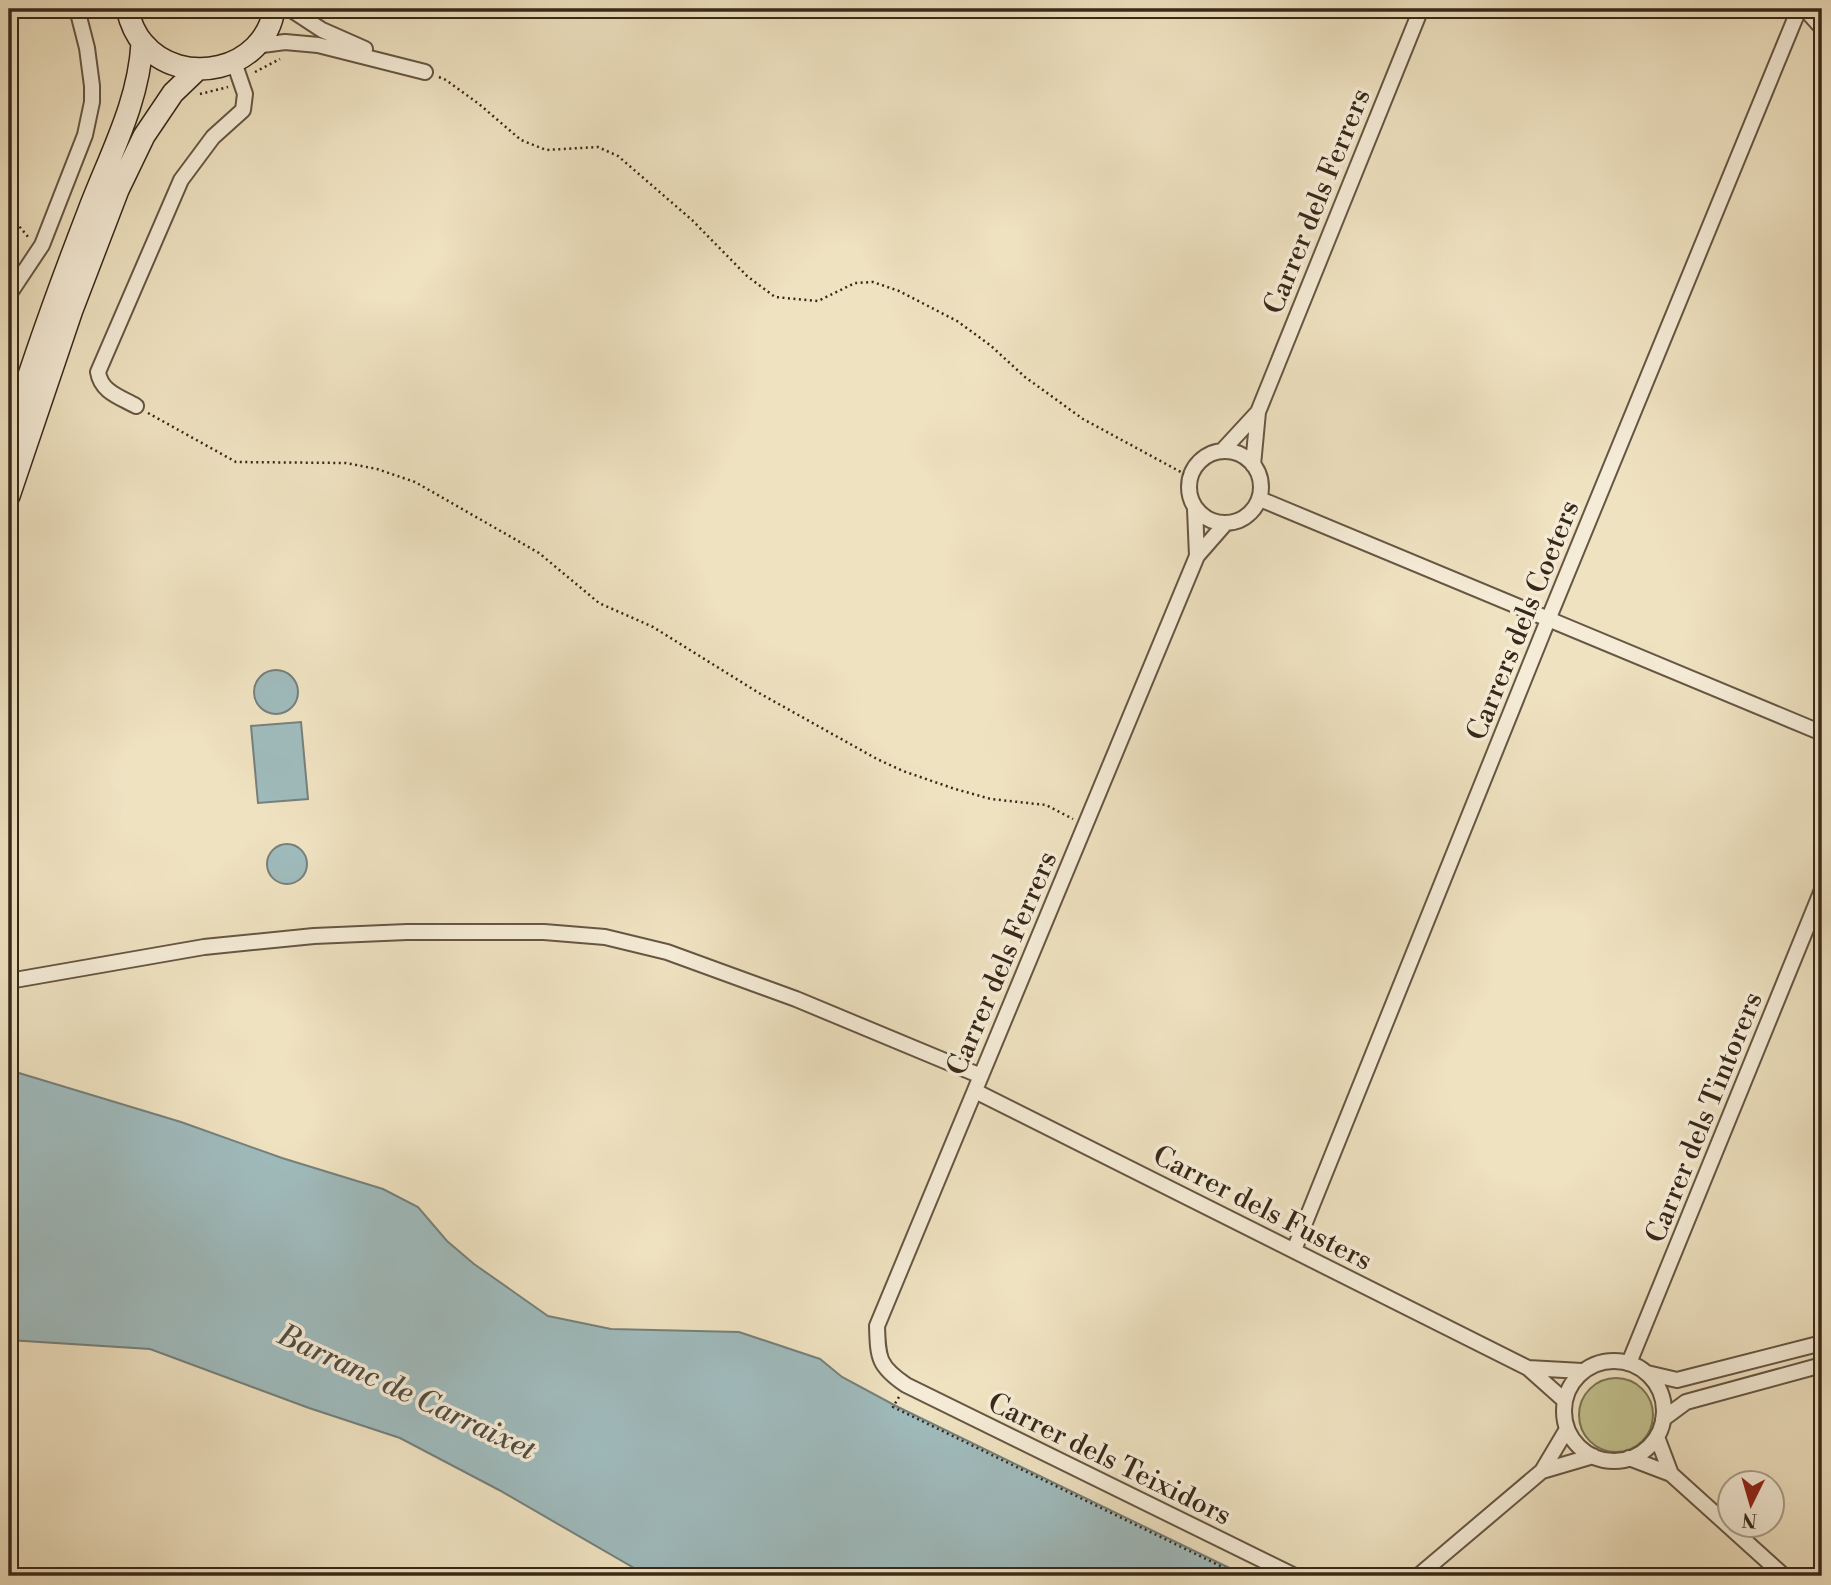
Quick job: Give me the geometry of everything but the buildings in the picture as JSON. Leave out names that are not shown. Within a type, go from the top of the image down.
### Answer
[{"type":"main road","points":[[127,9],[132,26],[142,43],[158,57],[177,66],[197,70],[216,68],[238,71],[265,35],[274,9]]},
{"type":"main road","points":[[9,438],[63,278],[134,99],[141,65],[142,43]]},
{"type":"main road","points":[[12,504],[72,310],[118,190],[144,136],[173,93],[197,70]]},
{"type":"street","points":[[10,293],[42,245],[85,135],[92,102],[91,70],[77,9]]},
{"type":"street","points":[[290,9],[339,38],[425,72]]},
{"type":"street","name":"Carrer dels Ferrers","points":[[1253,465],[1258,412],[1421,9]]},
{"type":"street","name":"Carrers dels Coeters","points":[[1294,1250],[1548,620],[1799,9]]},
{"type":"street","points":[[1804,9],[1822,28]]},
{"type":"street","points":[[255,46],[285,42],[318,44],[425,72]]},
{"type":"street","points":[[136,406],[104,388],[99,381],[98,372],[181,180],[214,137],[243,110],[245,94],[238,71]]},
{"type":"street","name":"Carrer dels Ferrers","points":[[1222,451],[1258,412]]},
{"type":"street","points":[[1222,451],[1245,457],[1259,475],[1261,487],[1259,499],[1246,517],[1225,524],[1208,520],[1195,509],[1188,488],[1189,477],[1202,459],[1222,451]]},
{"type":"street","points":[[1259,499],[1822,733]]},
{"type":"street","name":"Carrer dels Ferrers","points":[[1195,509],[1197,556]]},
{"type":"street","name":"Carrer dels Ferrers","points":[[905,1384],[883,1366],[877,1350],[877,1326],[1197,556],[1225,524]]},
{"type":"street","name":"Carrer dels Tintorers","points":[[1629,1363],[1822,890]]},
{"type":"street","points":[[9,981],[204,947],[314,936],[407,932],[544,932],[605,937],[667,952],[796,999],[981,1076]]},
{"type":"street","name":"Carrer dels Fusters","points":[[975,1091],[1528,1368],[1564,1400]]},
{"type":"street","points":[[1647,1373],[1658,1387],[1663,1402],[1663,1419],[1657,1437],[1640,1453],[1629,1458],[1605,1460],[1593,1456],[1573,1440],[1567,1429],[1564,1400],[1571,1384],[1582,1371],[1605,1361],[1629,1363],[1647,1373],[1677,1380],[1822,1343]]},
{"type":"street","points":[[1663,1419],[1686,1402],[1822,1365]]},
{"type":"street","name":"Carrer dels Fusters","points":[[1528,1368],[1582,1371]]},
{"type":"street","name":"Carrer dels Teixidors","points":[[905,1384],[1295,1576]]},
{"type":"street","points":[[1418,1576],[1542,1471],[1567,1429]]},
{"type":"street","points":[[1657,1437],[1671,1474]]},
{"type":"street","points":[[1542,1471],[1593,1456]]},
{"type":"street","points":[[1629,1458],[1671,1474],[1784,1576]]},
{"type":"path","points":[[198,95],[229,86],[238,71],[287,57],[298,50],[301,43]]},
{"type":"path","points":[[425,72],[446,80],[480,104],[521,140],[546,150],[598,148],[618,156],[692,220],[747,276],[775,297],[818,301],[855,283],[873,282],[898,291],[957,321],[990,345],[1025,377],[1083,419],[1189,477]]},
{"type":"path","points":[[9,214],[24,233],[42,245]]},
{"type":"path","points":[[136,406],[236,462],[346,463],[377,469],[415,482],[539,554],[598,603],[653,627],[759,693],[877,758],[903,771],[955,789],[991,799],[1046,805],[1085,825]]},
{"type":"path","points":[[9,536],[12,504]]},
{"type":"path","points":[[905,1384],[893,1407],[1241,1576]]},
{"type":"green space","points":[[1616,1378],[1637,1384],[1647,1394],[1653,1415],[1647,1436],[1637,1446],[1616,1452],[1595,1446],[1585,1436],[1579,1415],[1585,1394],[1595,1384]]},
{"type":"water","points":[[276,670],[292,676],[298,692],[292,708],[276,714],[260,708],[254,692],[260,676]]},
{"type":"water","points":[[301,722],[308,799],[258,803],[251,726]]},
{"type":"water","points":[[287,844],[301,850],[307,864],[301,878],[287,884],[273,878],[267,864],[273,850]]},
{"type":"water","name":"Barranc de Carraixet","points":[[9,1070],[181,1122],[282,1158],[383,1189],[418,1207],[447,1241],[474,1264],[548,1316],[611,1329],[739,1332],[820,1359],[842,1377],[896,1406],[1246,1576],[648,1576],[499,1490],[400,1438],[309,1408],[150,1349],[9,1340]]}]
